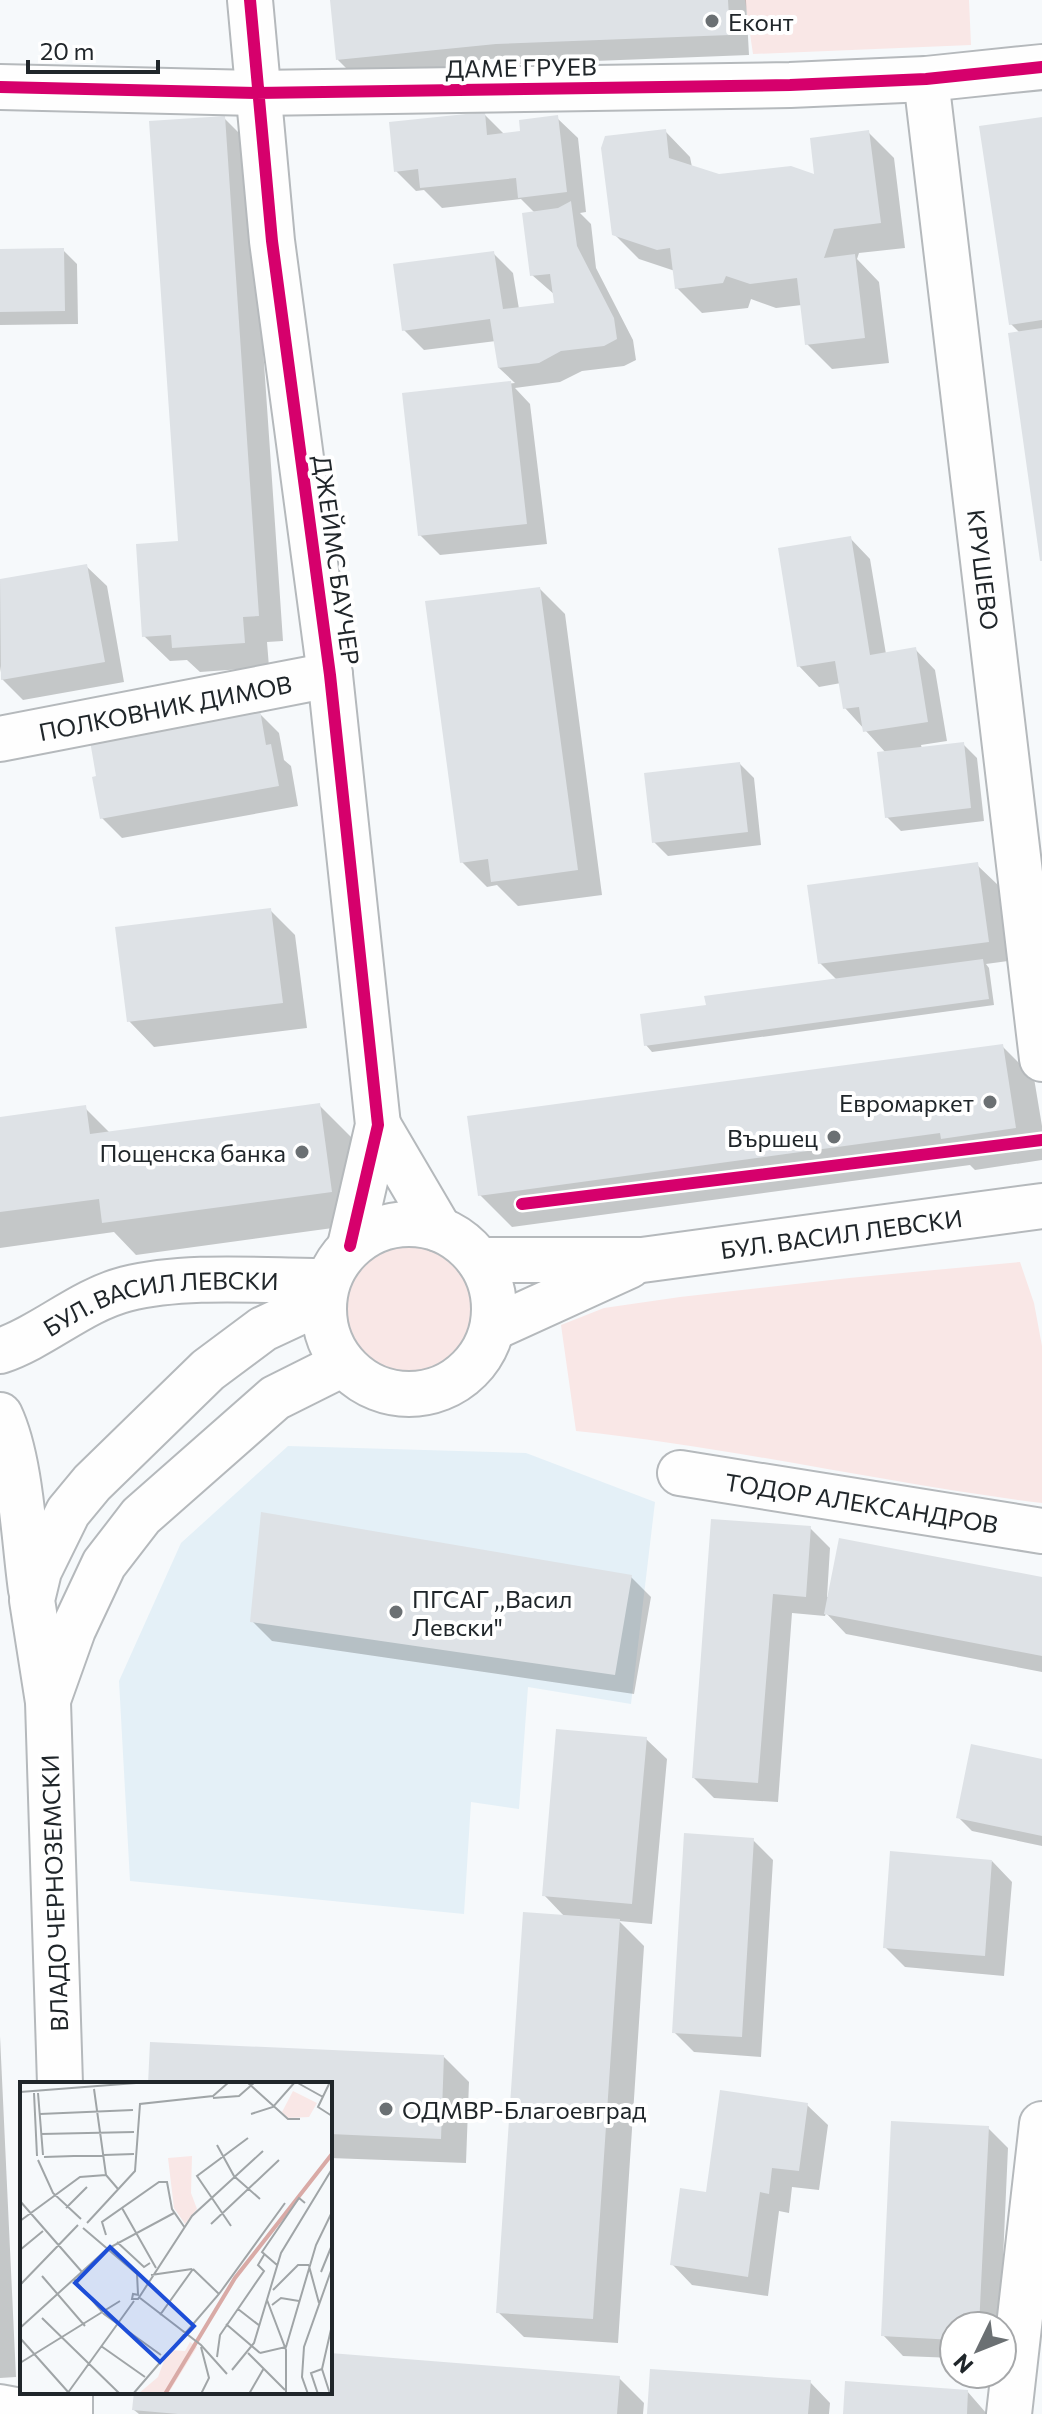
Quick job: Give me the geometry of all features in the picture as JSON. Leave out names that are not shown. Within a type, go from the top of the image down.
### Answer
[{"type":"street","name":"ДЖЕЙМС БАУЧЕР","points":[[250,0],[256,93],[272,241],[330,675],[378,1125]]},
{"type":"street","name":"ДАМЕ ГРУЕВ","points":[[0,87],[256,93],[790,85],[926,79],[1042,67]]},
{"type":"street","name":"КРУШЕВО","points":[[926,79],[1042,1059]]},
{"type":"street","name":"ПОЛКОВНИК ДИМОВ","points":[[0,739],[330,675]]},
{"type":"street","points":[[378,1125],[439,1229]]},
{"type":"street","points":[[32,1600],[39,1571],[52,1540],[68,1512],[92,1483],[208,1370],[334,1276],[370,1232],[392,1225],[416,1224],[439,1229],[461,1241],[479,1260],[489,1281],[494,1304],[493,1328],[483,1353],[465,1374],[442,1388],[416,1394],[389,1392],[363,1382],[343,1364],[331,1345],[324,1323],[334,1276],[378,1125]]},
{"type":"street","name":"БУЛ. ВАСИЛ ЛЕВСКИ","points":[[479,1260],[642,1260],[1042,1206]]},
{"type":"street","name":"БУЛ. ВАСИЛ ЛЕВСКИ","points":[[493,1328],[642,1260]]},
{"type":"street","name":"БУЛ. ВАСИЛ ЛЕВСКИ","points":[[0,1351],[84,1306],[125,1290],[187,1280],[334,1276]]},
{"type":"street","points":[[48,1702],[73,1630],[104,1564],[141,1516],[275,1398],[343,1364]]},
{"type":"street","points":[[0,1415],[14,1460],[48,1702]]},
{"type":"street","name":"ТОДОР АЛЕКСАНДРОВ","points":[[680,1473],[1042,1531]]},
{"type":"street","name":"ВЛАДО ЧЕРНОЗЕМСКИ","points":[[48,1702],[60,2082]]},
{"type":"street","points":[[1009,2414],[1042,2124]]},
{"type":"street","points":[[0,2407],[37,2414]]},
{"type":"shaded area","points":[[745,0],[969,0],[971,45],[753,54]]},
{"type":"shaded area","points":[[409,1237],[436,1243],[459,1258],[474,1281],[480,1308],[474,1335],[459,1358],[436,1373],[409,1379],[382,1373],[359,1358],[344,1335],[338,1308],[344,1281],[359,1258],[382,1243]]},
{"type":"shaded area","points":[[1020,1262],[1034,1303],[1042,1346],[1042,1503],[693,1446],[576,1431],[561,1325],[604,1308],[849,1278]]},
{"type":"shaded area","name":"ПГСАГ ,,Васил Левски\"","points":[[288,1446],[526,1453],[655,1502],[631,1704],[528,1687],[519,1809],[471,1802],[464,1914],[130,1881],[119,1681],[181,1543]]},
{"type":"building","points":[[330,0],[728,0],[730,35],[496,44],[336,60]]},
{"type":"building","points":[[485,112],[487,135],[520,131],[519,120],[558,115],[567,192],[518,198],[516,178],[420,188],[418,169],[394,172],[389,122]]},
{"type":"building","points":[[225,116],[259,616],[243,617],[245,643],[172,648],[171,635],[142,637],[136,544],[178,541],[149,121]]},
{"type":"building","points":[[1042,117],[1042,320],[1009,325],[979,126]]},
{"type":"building","points":[[666,129],[669,158],[719,174],[791,166],[814,174],[810,138],[869,130],[881,223],[834,229],[824,258],[855,254],[865,338],[805,345],[797,278],[750,284],[726,276],[723,283],[675,289],[670,248],[657,250],[612,235],[601,148],[605,136]]},
{"type":"building","points":[[571,201],[577,246],[614,318],[617,339],[604,346],[561,351],[539,363],[498,368],[490,319],[402,331],[393,264],[494,251],[503,309],[554,303],[550,274],[530,276],[522,213],[558,208]]},
{"type":"building","points":[[64,248],[65,311],[0,312],[0,249]]},
{"type":"building","points":[[1042,328],[1042,561],[1040,561],[1008,333]]},
{"type":"building","points":[[511,381],[527,524],[418,536],[402,393]]},
{"type":"building","points":[[851,536],[870,655],[916,647],[928,722],[863,732],[859,707],[843,709],[835,661],[797,667],[778,548]]},
{"type":"building","points":[[87,564],[105,662],[1,680],[0,579]]},
{"type":"building","points":[[540,587],[578,870],[491,882],[488,859],[460,863],[425,601]]},
{"type":"building","points":[[260,710],[266,745],[271,744],[279,786],[100,819],[92,777],[96,776],[90,741]]},
{"type":"building","points":[[964,742],[971,808],[885,818],[877,752]]},
{"type":"building","points":[[740,762],[748,832],[652,843],[644,773]]},
{"type":"building","points":[[978,862],[989,942],[818,964],[807,885]]},
{"type":"building","points":[[271,908],[283,1003],[127,1022],[115,927]]},
{"type":"building","points":[[983,959],[989,999],[644,1046],[640,1014],[706,1005],[704,996]]},
{"type":"building","points":[[1003,1044],[1016,1128],[941,1139],[940,1133],[478,1196],[467,1116]]},
{"type":"building","points":[[320,1103],[332,1192],[102,1223],[99,1199],[0,1212],[0,1117],[86,1105],[90,1134]]},
{"type":"building","points":[[261,1512],[632,1575],[615,1675],[250,1622]]},
{"type":"building","points":[[711,1519],[811,1526],[806,1597],[773,1594],[758,1783],[692,1778]]},
{"type":"building","points":[[839,1538],[1042,1577],[1042,1656],[824,1614]]},
{"type":"building","points":[[556,1729],[647,1737],[632,1904],[542,1896]]},
{"type":"building","points":[[971,1744],[1042,1759],[1042,1836],[956,1818]]},
{"type":"building","points":[[684,1833],[754,1838],[742,2037],[672,2033]]},
{"type":"building","points":[[890,1851],[992,1860],[985,1956],[883,1948]]},
{"type":"building","points":[[523,1912],[620,1919],[593,2319],[496,2313]]},
{"type":"building","name":"ОДМВР-Благоевград","points":[[150,2042],[444,2055],[441,2139],[332,2134],[332,2082],[148,2082]]},
{"type":"building","points":[[720,2090],[808,2103],[799,2171],[772,2168],[769,2194],[760,2192],[748,2277],[670,2265],[680,2188],[706,2192]]},
{"type":"building","points":[[891,2121],[989,2126],[980,2310],[938,2310],[938,2339],[881,2336]]},
{"type":"building","points":[[332,2353],[620,2376],[617,2414],[178,2414],[132,2410],[134,2394],[332,2394]]},
{"type":"building","points":[[650,2369],[811,2380],[808,2414],[647,2414]]},
{"type":"building","points":[[845,2381],[968,2390],[967,2414],[843,2414]]},
{"type":"cycle path","points":[[250,0],[272,241],[330,675],[378,1125],[350,1246]]},
{"type":"cycle path","points":[[0,87],[256,93],[790,85],[926,79],[1042,67]]},
{"type":"cycle path","points":[[522,1204],[1042,1140]]},
{"type":"place","name":"Еконт","points":[[712,21]]},
{"type":"place","name":"Евромаркет","points":[[990,1102]]},
{"type":"place","name":"Вършец","points":[[834,1137]]},
{"type":"place","name":"Пощенска банка","points":[[302,1152]]},
{"type":"place","name":"ПГСАГ ,,Васил Левски\"","points":[[396,1612]]},
{"type":"place","name":"ОДМВР-Благоевград","points":[[386,2109]]}]
